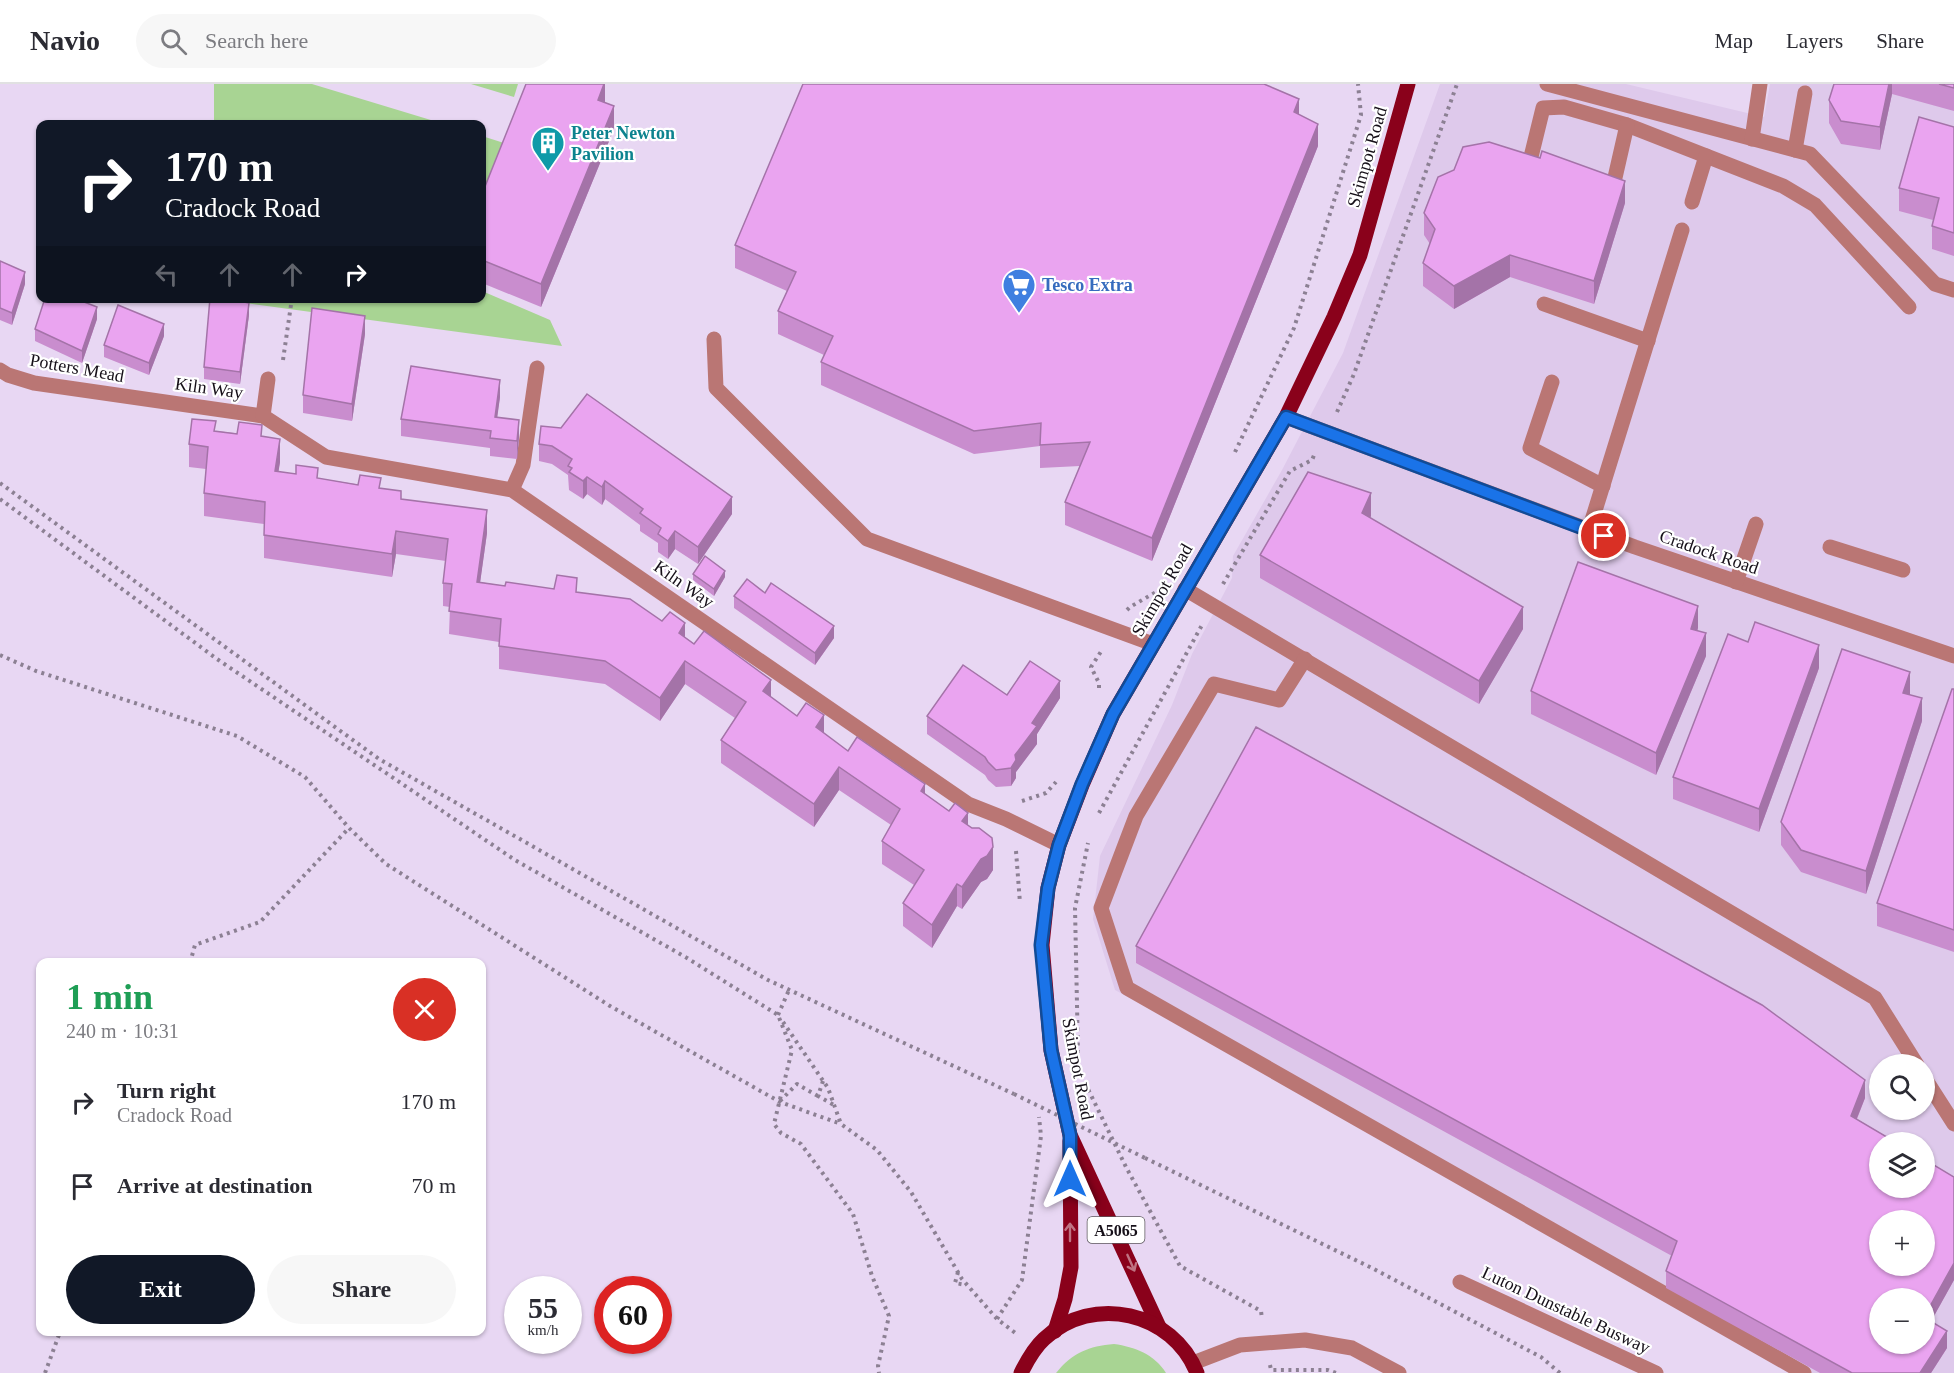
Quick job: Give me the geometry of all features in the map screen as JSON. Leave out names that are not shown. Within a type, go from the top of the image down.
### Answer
[{"type":"main road","name":"Skimpot Road","points":[[1055,1330],[1065,1299],[1071,1267],[1070,1135],[1051,1050],[1041,945],[1048,888],[1059,845],[1082,784],[1113,714],[1286,417],[1334,317],[1360,255],[1408,84]]},
{"type":"main road","name":"Skimpot Road","points":[[1070,1135],[1160,1327]]},
{"type":"main road","name":"A5065","points":[[1021,1373],[1035,1348],[1055,1330],[1070,1321],[1088,1315],[1107,1313],[1125,1314],[1160,1327],[1184,1349],[1195,1368]]},
{"type":"street","points":[[1547,84],[1810,154],[1935,284],[1954,290]]},
{"type":"street","points":[[1752,139],[1760,84]]},
{"type":"street","points":[[1795,150],[1805,93]]},
{"type":"street","points":[[1530,161],[1543,108],[1564,107],[1627,126],[1706,156],[1783,186],[1815,205],[1909,307]]},
{"type":"street","points":[[1614,182],[1627,126]]},
{"type":"street","points":[[1692,202],[1706,156]]},
{"type":"street","points":[[1589,531],[1682,230]]},
{"type":"street","points":[[1544,304],[1648,341]]},
{"type":"street","points":[[714,339],[716,388],[867,539],[1153,644]]},
{"type":"street","points":[[512,490],[523,465],[537,369]]},
{"type":"street","name":"Potters Mead","points":[[0,370],[8,375],[34,383],[149,400]]},
{"type":"street","name":"Kiln Way","points":[[264,416],[268,379]]},
{"type":"street","points":[[1552,382],[1530,448],[1603,486]]},
{"type":"street","name":"Kiln Way","points":[[149,400],[264,416],[326,457],[512,490],[968,804],[1006,819],[1059,845]]},
{"type":"street","name":"Cradock Road","points":[[1286,417],[1589,531],[1954,656]]},
{"type":"street","points":[[1736,582],[1756,524]]},
{"type":"street","points":[[1830,547],[1903,570]]},
{"type":"street","points":[[1185,589],[1875,998],[1910,1054]]},
{"type":"street","points":[[1305,659],[1279,700],[1214,684],[1136,816],[1101,908],[1127,988],[1804,1373]]},
{"type":"street","points":[[1935,1094],[1954,1124]]},
{"type":"street","name":"Luton Dunstable Busway","points":[[1460,1282],[1656,1373]]},
{"type":"street","points":[[1195,1368],[1240,1345],[1305,1340],[1352,1348],[1399,1373]]},
{"type":"path","points":[[1234,455],[1294,328],[1361,115],[1358,84]]},
{"type":"path","points":[[1346,394],[1457,84]]},
{"type":"path","points":[[268,379],[281,372],[291,303]]},
{"type":"path","points":[[1229,573],[1290,471],[1312,460]]},
{"type":"path","points":[[0,483],[379,759],[768,980],[1014,1094],[1372,1268],[1542,1357],[1560,1373]]},
{"type":"path","points":[[0,498],[217,659],[515,860],[687,958],[778,1015],[823,1080],[841,1124]]},
{"type":"path","points":[[1130,607],[1165,586]]},
{"type":"path","points":[[0,655],[36,671],[237,736],[305,777],[349,828],[386,864],[610,1006],[780,1102],[841,1124],[877,1150],[911,1192],[958,1272],[997,1319],[1022,1280],[1041,1136],[1038,1101]]},
{"type":"path","points":[[1096,818],[1185,656]]},
{"type":"path","points":[[1091,667],[1099,683],[1099,694]]},
{"type":"path","points":[[1016,803],[1046,793],[1060,777]]},
{"type":"path","points":[[191,958],[195,945],[260,922],[349,828]]},
{"type":"path","points":[[1078,1058],[1075,908],[1089,840]]},
{"type":"path","points":[[1009,846],[1017,852],[1021,913]]},
{"type":"path","points":[[789,990],[778,1015],[792,1050],[774,1124],[781,1133],[801,1144],[854,1214],[872,1276],[889,1316],[878,1366],[879,1373]]},
{"type":"path","points":[[1083,1079],[1126,1167],[1179,1266],[1261,1311]]},
{"type":"path","points":[[818,1096],[823,1080]]},
{"type":"path","points":[[780,1102],[797,1084],[834,1105]]},
{"type":"path","points":[[958,1272],[956,1283],[968,1286]]},
{"type":"path","points":[[45,1373],[59,1336]]},
{"type":"path","points":[[1271,1370],[1328,1370],[1336,1373]]},
{"type":"shaded area","points":[[1440,84],[1626,84],[1764,117],[1770,84],[1954,84],[1954,1373],[1801,1373],[1115,990],[1093,919],[1100,856],[1172,705],[1192,654],[1232,578],[1233,556],[1282,470],[1343,353]]},
{"type":"green space","points":[[214,84],[312,84],[431,120],[214,120]]},
{"type":"green space","points":[[471,84],[518,84],[514,97]]},
{"type":"green space","points":[[486,137],[504,143],[486,188]]},
{"type":"green space","points":[[486,293],[550,320],[562,346],[245,303],[486,303]]},
{"type":"green space","points":[[1114,1344],[1143,1352],[1156,1361],[1166,1373],[1056,1373],[1068,1360],[1082,1352]]},
{"type":"building","name":"Peter Newton Pavilion","points":[[526,84],[604,84],[598,100],[614,106],[541,284],[486,262],[486,184]]},
{"type":"building","name":"Tesco Extra","points":[[803,84],[1264,84],[1299,99],[1294,112],[1318,124],[1152,538],[1065,502],[1090,442],[1040,445],[1041,423],[974,431],[821,362],[833,336],[778,311],[796,272],[735,245]]},
{"type":"building","points":[[1834,84],[1889,84],[1880,127],[1841,121],[1829,100]]},
{"type":"building","points":[[1939,84],[1954,84],[1954,88]]},
{"type":"building","points":[[1919,117],[1954,127],[1954,233],[1932,226],[1939,198],[1899,188]]},
{"type":"building","points":[[1489,142],[1540,158],[1542,151],[1625,181],[1594,281],[1510,255],[1454,286],[1423,263],[1435,229],[1424,213],[1438,177],[1454,170],[1463,147]]},
{"type":"building","points":[[0,261],[25,272],[12,313],[0,308]]},
{"type":"building","points":[[43,303],[87,303],[97,307],[82,351],[35,329]]},
{"type":"building","points":[[210,303],[249,303],[240,372],[204,367]]},
{"type":"building","points":[[118,305],[164,324],[149,363],[104,345]]},
{"type":"building","points":[[312,308],[365,316],[352,404],[303,395]]},
{"type":"building","points":[[411,366],[500,380],[495,417],[519,420],[517,441],[490,438],[491,431],[401,419]]},
{"type":"building","points":[[587,394],[732,497],[698,547],[675,531],[668,541],[658,534],[661,528],[640,513],[643,509],[605,481],[602,487],[587,477],[583,481],[569,472],[572,468],[568,466],[572,459],[552,446],[539,444],[541,426],[561,428]]},
{"type":"building","points":[[192,419],[216,421],[214,431],[237,434],[239,422],[262,425],[261,436],[280,439],[275,471],[296,474],[296,465],[318,468],[317,478],[358,485],[360,475],[381,478],[379,488],[401,491],[401,499],[487,510],[477,582],[505,586],[506,582],[554,589],[557,575],[577,578],[576,592],[630,599],[662,621],[670,612],[685,623],[679,633],[694,644],[704,631],[771,680],[763,691],[797,716],[806,703],[824,715],[816,727],[848,751],[857,737],[925,784],[921,791],[949,811],[955,803],[968,813],[962,821],[972,828],[979,828],[992,838],[993,847],[987,856],[981,859],[962,887],[957,884],[932,925],[903,903],[924,870],[882,841],[900,809],[839,767],[814,804],[721,740],[746,702],[685,661],[660,698],[605,661],[499,646],[501,619],[449,611],[452,584],[443,583],[448,539],[396,531],[392,554],[264,535],[265,502],[204,493],[208,447],[189,444]]},
{"type":"building","points":[[1308,472],[1371,493],[1362,513],[1523,607],[1479,681],[1260,555]]},
{"type":"building","points":[[705,556],[725,571],[714,589],[693,574]]},
{"type":"building","points":[[1578,562],[1698,606],[1691,629],[1706,633],[1656,753],[1531,691]]},
{"type":"building","points":[[747,579],[765,593],[771,583],[834,626],[815,653],[734,596]]},
{"type":"building","points":[[1755,622],[1819,645],[1759,809],[1673,777],[1728,634],[1748,642]]},
{"type":"building","points":[[1842,649],[1910,672],[1903,693],[1922,698],[1866,871],[1801,850],[1781,822]]},
{"type":"building","points":[[1030,661],[1060,681],[1032,723],[1037,726],[1015,755],[1016,760],[1011,768],[996,770],[985,757],[927,716],[963,665],[1007,695]]},
{"type":"building","points":[[1952,689],[1954,689],[1954,930],[1877,903]]},
{"type":"building","points":[[1256,727],[1762,1005],[1865,1080],[1851,1116],[1878,1132],[1869,1132],[1869,1198],[1935,1198],[1935,1166],[1954,1177],[1954,1263],[1935,1297],[1935,1288],[1869,1288],[1869,1354],[1932,1354],[1920,1373],[1852,1373],[1666,1271],[1677,1241],[1136,946]]},
{"type":"building","points":[[1935,1324],[1947,1331],[1935,1350]]},
{"type":"place","name":"Peter Newton Pavilion","points":[[548,172]]},
{"type":"place","name":"Tesco Extra","points":[[1019,314]]},
{"type":"route","points":[[1070,1179],[1070,1135],[1051,1050],[1041,945],[1048,888],[1059,845],[1082,784],[1113,714],[1286,417],[1604,536]]}]
